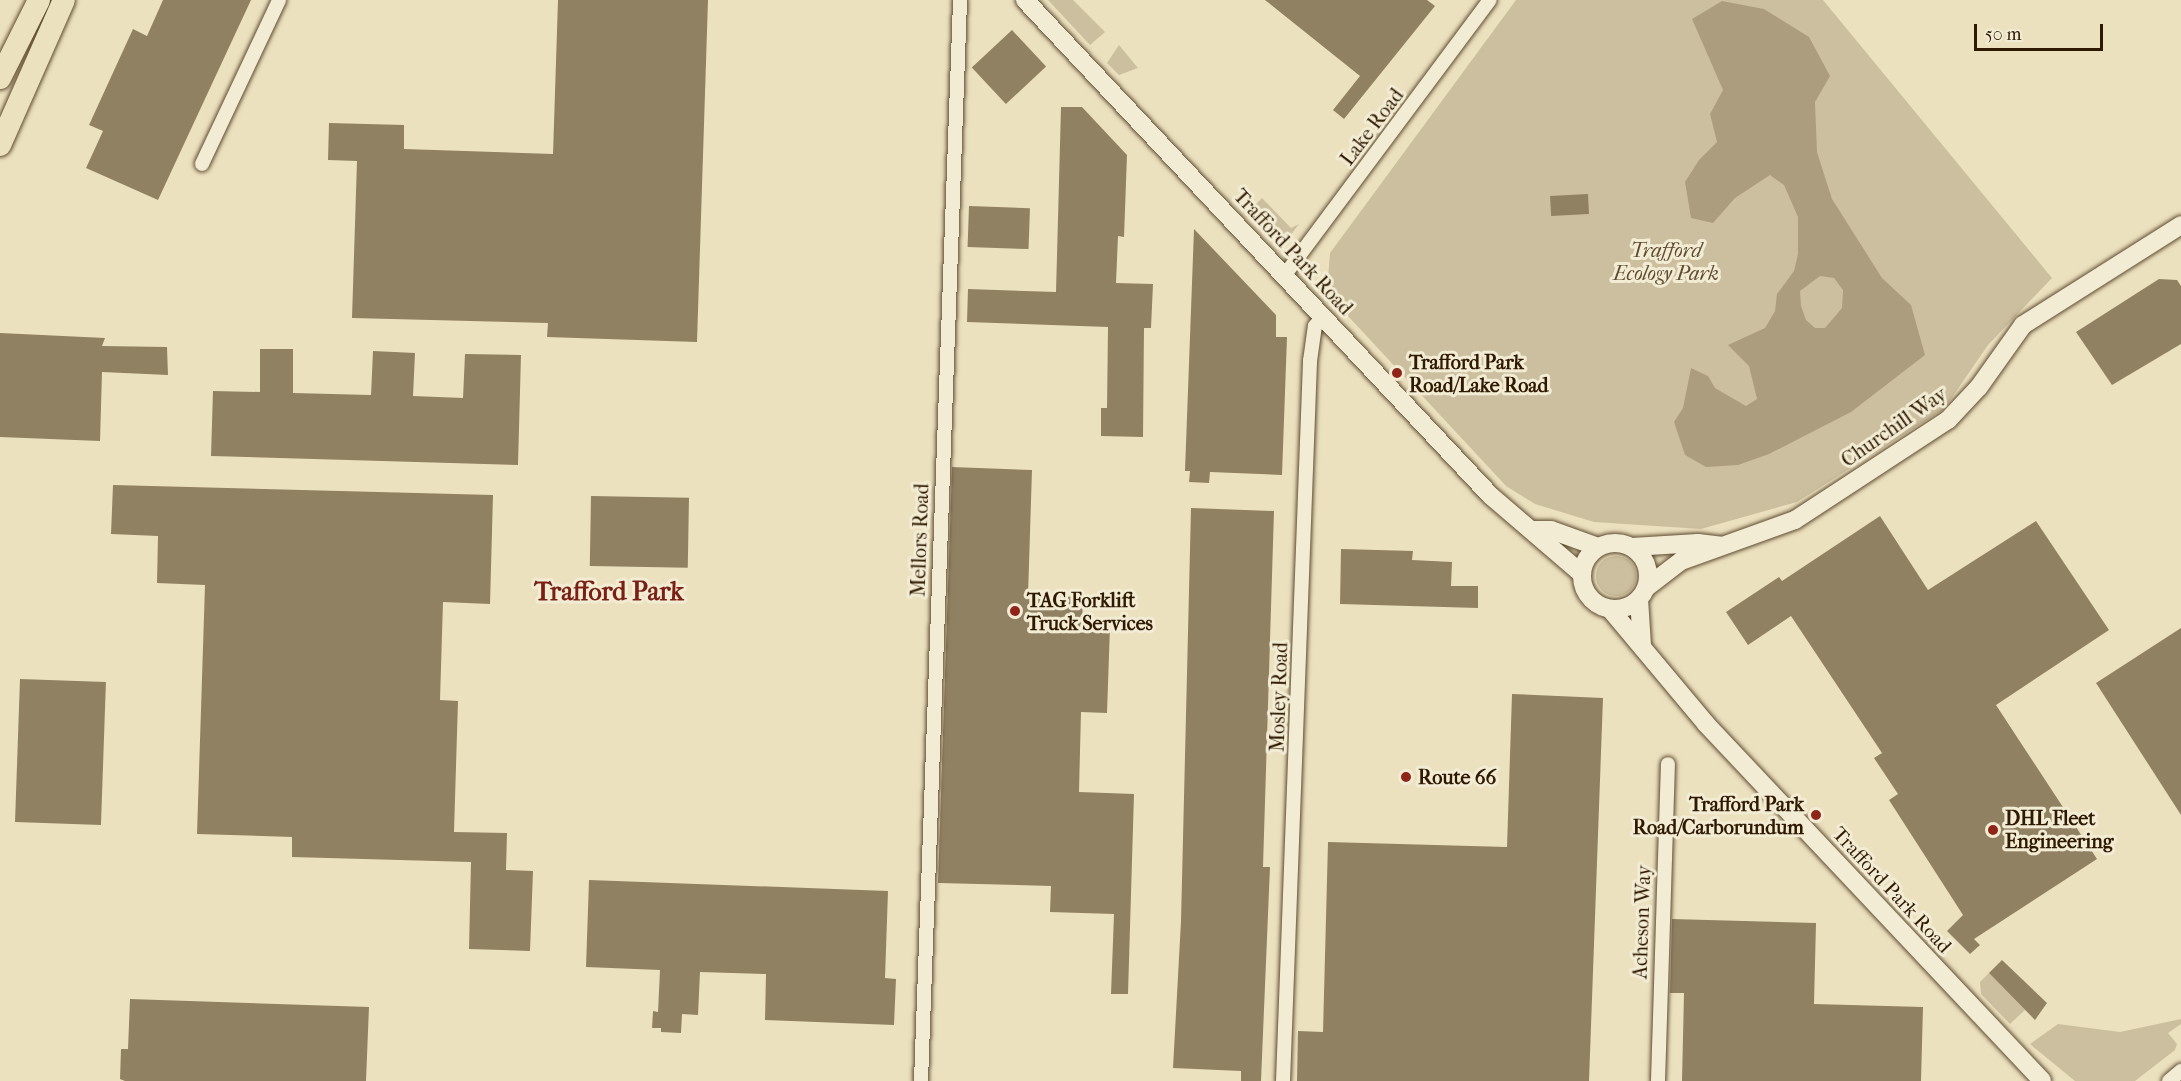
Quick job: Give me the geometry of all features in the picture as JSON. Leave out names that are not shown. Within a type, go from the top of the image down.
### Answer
[{"type":"main road","points":[[0,78],[39,0]]},
{"type":"main road","points":[[0,145],[64,0]]},
{"type":"street","points":[[202,164],[279,0]]},
{"type":"street","name":"Mellors Road","points":[[921,1081],[960,0]]},
{"type":"street","name":"Trafford Park Road","points":[[1025,0],[1491,496],[1533,530],[1551,550],[1582,574]]},
{"type":"street","name":"Lake Road","points":[[1284,276],[1490,0]]},
{"type":"street","name":"Churchill Way","points":[[1643,593],[1681,561],[1795,520],[1948,420],[1979,387],[2023,325],[2181,225]]},
{"type":"street","name":"Mosley Road","points":[[1283,1081],[1312,337],[1323,317]]},
{"type":"street","points":[[1533,530],[1551,530],[1598,547]]},
{"type":"street","points":[[1642,646],[1646,564],[1632,547],[1615,543],[1598,547],[1590,554],[1582,574],[1593,601],[1610,609],[1630,606],[1643,593]]},
{"type":"street","name":"Churchill Way","points":[[1632,547],[1698,543],[1721,546]]},
{"type":"street","name":"Trafford Park Road","points":[[1610,609],[1754,776],[2040,1080]]},
{"type":"street","name":"Acheson Way","points":[[1658,1081],[1668,764]]},
{"type":"street","points":[[2169,1081],[2181,1071]]},
{"type":"green space","points":[[1048,0],[1073,0],[1105,32],[1090,45]]},
{"type":"green space","name":"Trafford Ecology Park","points":[[1516,0],[1823,0],[2052,278],[1988,345],[1944,409],[1797,502],[1701,529],[1594,522],[1535,504],[1506,486],[1334,301],[1328,278],[1330,253]]},
{"type":"green space","points":[[1119,45],[1138,68],[1119,75],[1107,63]]},
{"type":"green space","points":[[1262,198],[1291,228],[1299,224],[1290,236],[1275,239],[1247,213]]},
{"type":"green space","points":[[1616,556],[1630,562],[1636,576],[1630,590],[1616,596],[1602,590],[1596,576],[1602,562]]},
{"type":"green space","points":[[1989,973],[2025,1010],[2010,1024],[1981,994],[1980,982]]},
{"type":"green space","points":[[2181,1019],[2181,1024],[2168,1033],[2177,1044],[2175,1050],[2135,1081],[2075,1081],[2030,1044],[2058,1024],[2120,1032]]},
{"type":"shaded area","points":[[1722,1],[1764,9],[1809,37],[1830,76],[1815,102],[1817,152],[1832,199],[1882,278],[1911,305],[1925,355],[1851,412],[1769,454],[1738,465],[1706,467],[1685,455],[1674,422],[1683,408],[1691,368],[1708,376],[1715,388],[1746,406],[1757,399],[1749,366],[1728,345],[1765,328],[1775,311],[1777,294],[1794,271],[1798,254],[1798,217],[1784,185],[1770,175],[1735,198],[1713,223],[1691,218],[1685,182],[1699,160],[1717,142],[1710,114],[1723,90],[1692,19]],"holes":[[[1820,276],[1834,278],[1843,290],[1842,308],[1825,328],[1815,328],[1806,320],[1801,306],[1800,291]]]},
{"type":"building","points":[[163,0],[251,0],[158,200],[86,168],[103,131],[89,125],[133,29],[147,36]]},
{"type":"building","points":[[558,0],[708,0],[697,342],[547,337],[548,323],[352,318],[357,161],[328,160],[329,123],[404,125],[404,149],[553,154]]},
{"type":"building","points":[[1265,0],[1427,0],[1435,6],[1344,119],[1333,110],[1360,76]]},
{"type":"building","points":[[1012,30],[1046,67],[1006,104],[972,68]]},
{"type":"building","points":[[1061,107],[1082,107],[1127,155],[1124,237],[1118,236],[1116,283],[1153,284],[1151,328],[1144,328],[1143,437],[1101,436],[1101,408],[1107,408],[1108,327],[967,322],[968,289],[1056,292]]},
{"type":"building","points":[[1588,194],[1589,214],[1551,216],[1550,196]]},
{"type":"building","points":[[969,206],[1030,208],[1029,249],[968,247]]},
{"type":"building","points":[[1194,229],[1276,315],[1276,337],[1287,337],[1282,475],[1210,472],[1209,483],[1189,482],[1190,471],[1185,471]]},
{"type":"building","points":[[2159,279],[2177,280],[2181,286],[2181,344],[2112,385],[2076,332]]},
{"type":"building","points":[[0,333],[105,338],[102,346],[167,347],[168,375],[102,372],[100,441],[0,437]]},
{"type":"building","points":[[260,349],[293,349],[293,393],[371,395],[373,351],[415,353],[413,396],[463,398],[465,354],[521,355],[518,465],[211,456],[213,391],[260,392]]},
{"type":"building","points":[[952,467],[1032,470],[1028,596],[1083,597],[1082,625],[1110,626],[1107,713],[1081,712],[1079,792],[1134,794],[1128,994],[1111,994],[1114,914],[1050,912],[1051,886],[938,883]]},
{"type":"building","points":[[113,485],[493,495],[490,604],[443,602],[440,700],[458,701],[454,832],[507,833],[506,870],[533,871],[530,951],[469,949],[471,862],[292,857],[292,837],[197,834],[205,585],[157,583],[158,536],[111,534]]},
{"type":"building","points":[[591,496],[689,498],[688,568],[590,566]]},
{"type":"building","points":[[1191,508],[1274,511],[1263,867],[1270,867],[1261,1081],[1241,1081],[1241,1071],[1173,1068],[1181,921]]},
{"type":"building","points":[[1880,516],[1928,590],[2036,521],[2109,630],[1996,705],[2097,859],[1974,939],[1980,945],[1970,954],[1947,931],[1963,915],[1889,800],[1898,794],[1874,758],[1882,753],[1791,616],[1748,645],[1726,612],[1779,577],[1782,581]]},
{"type":"building","points":[[1341,549],[1413,551],[1412,560],[1452,562],[1451,586],[1478,586],[1478,608],[1340,604]]},
{"type":"building","name":"DHL Fleet Engineering","points":[[2181,628],[2181,815],[2096,683]]},
{"type":"building","points":[[20,679],[106,682],[101,825],[15,822]]},
{"type":"building","points":[[1512,694],[1603,698],[1589,1081],[1297,1081],[1298,1031],[1323,1032],[1328,842],[1507,847]]},
{"type":"building","points":[[589,880],[888,891],[885,978],[896,979],[894,1025],[765,1020],[766,974],[700,972],[698,1015],[682,1014],[681,1033],[661,1032],[661,1028],[652,1028],[653,1011],[658,1012],[660,970],[586,967]]},
{"type":"building","points":[[1672,919],[1816,923],[1814,1004],[1923,1007],[1921,1081],[1682,1081],[1684,993],[1670,993]]},
{"type":"building","points":[[2002,960],[2047,1003],[2035,1020],[1989,973]]},
{"type":"building","points":[[130,999],[369,1007],[366,1081],[125,1081],[120,1079],[121,1049],[128,1049]]},
{"type":"place","name":"Trafford Park Road/Lake Road","points":[[1397,373]]},
{"type":"place","name":"TAG Forklift Truck Services","points":[[1015,611]]},
{"type":"place","name":"Route 66","points":[[1406,777]]},
{"type":"place","name":"Trafford Park Road/Carborundum","points":[[1816,815]]},
{"type":"place","name":"DHL Fleet Engineering","points":[[1993,830]]},
{"type":"district","name":"Trafford Park","points":[[609,592]]}]
